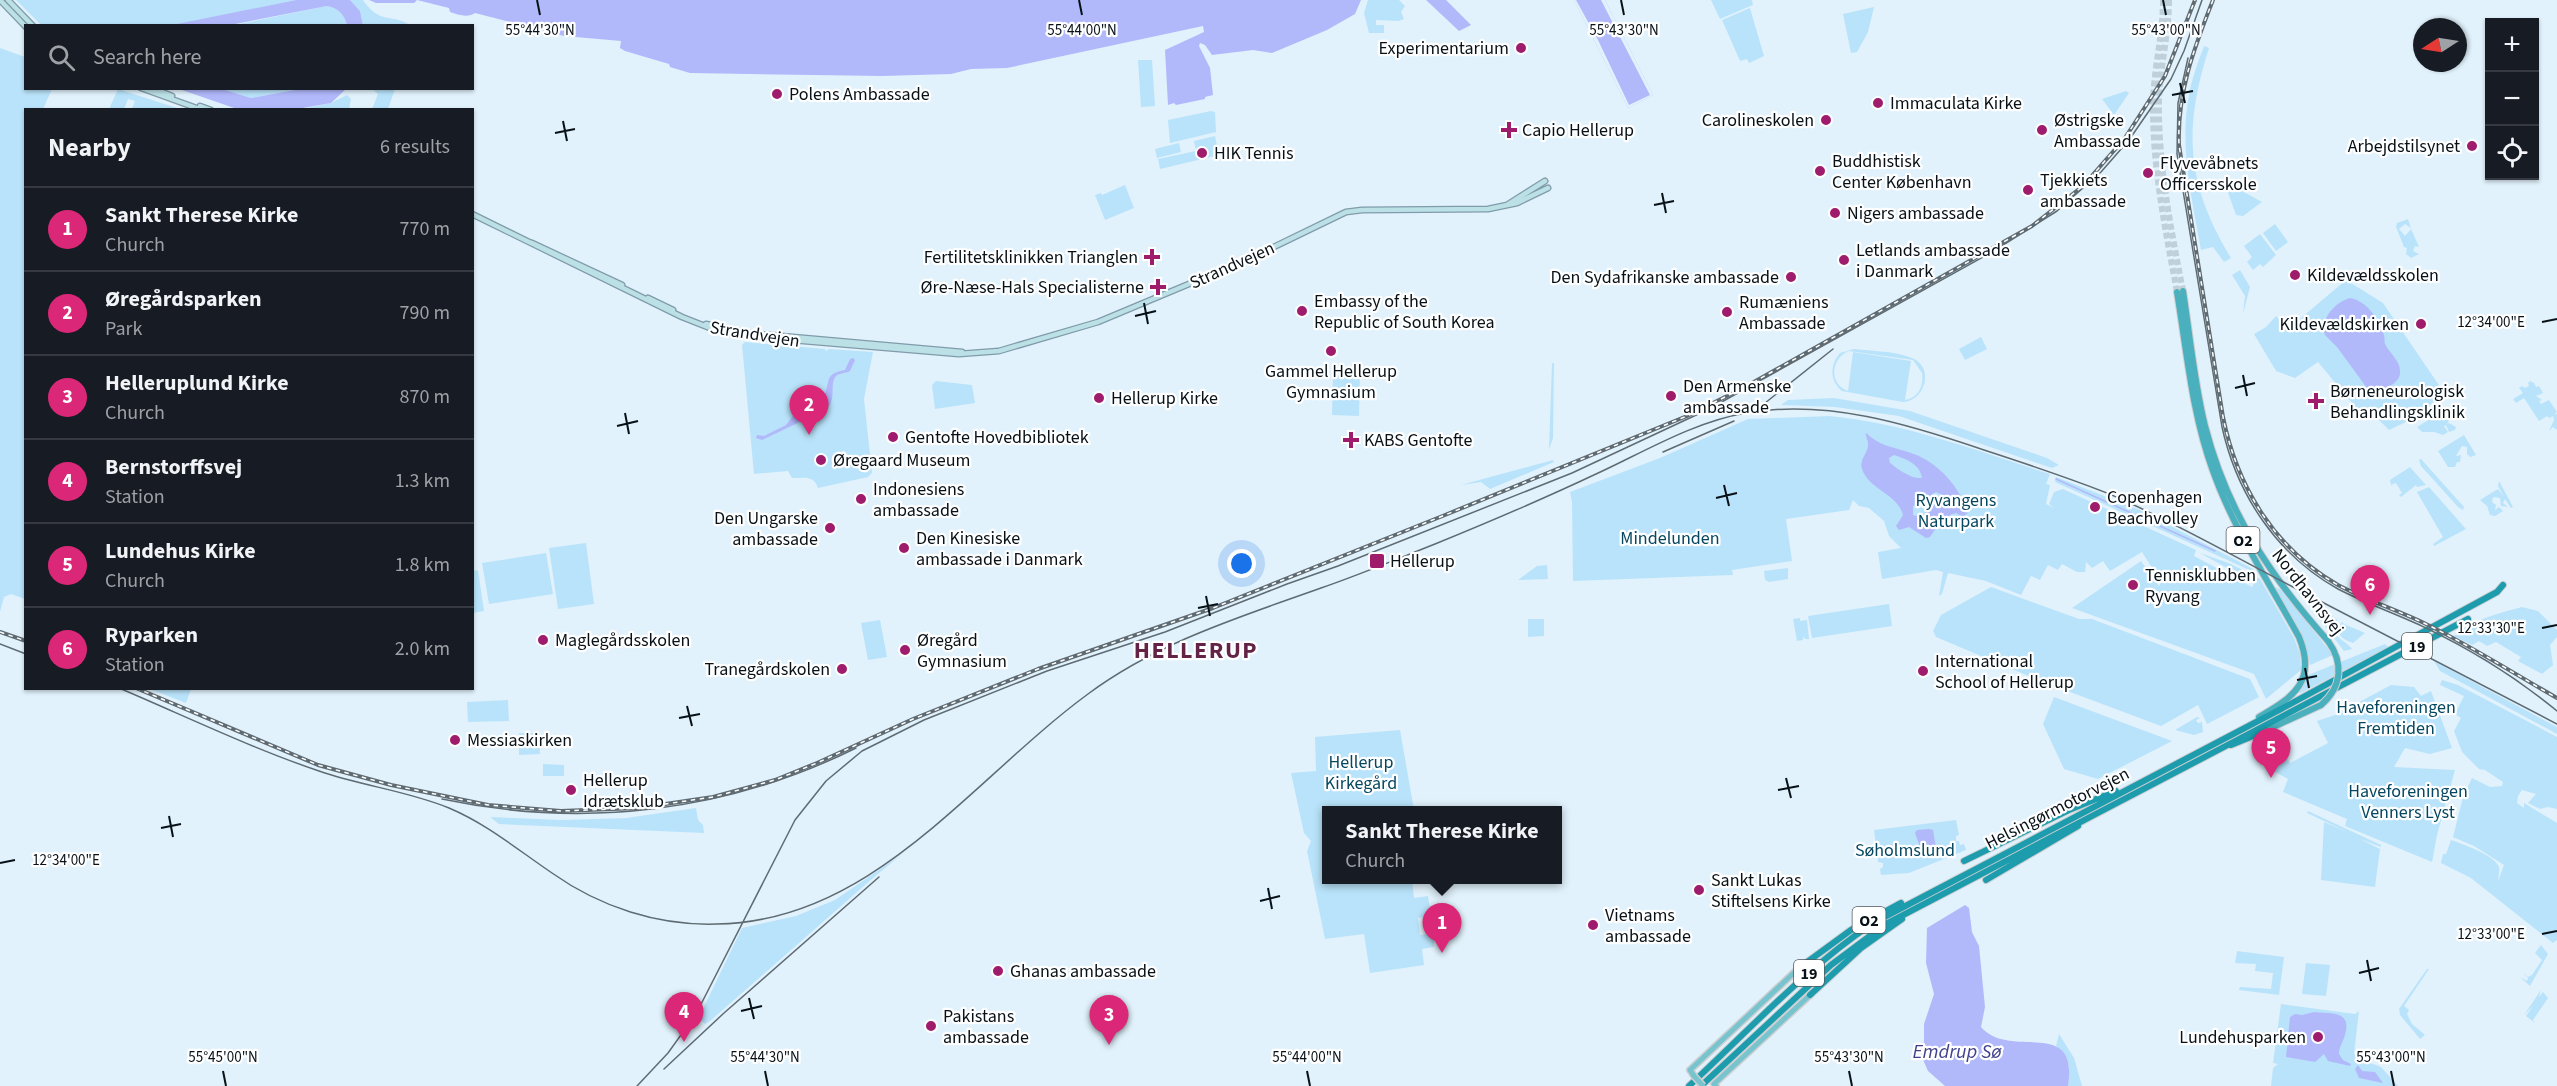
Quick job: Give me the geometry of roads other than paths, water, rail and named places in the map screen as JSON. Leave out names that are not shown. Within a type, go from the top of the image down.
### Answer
[{"type":"highway","name":"Nordhavnsvej","points":[[2221,747],[2258,734],[2321,705],[2333,692],[2339,673],[2337,657],[2328,641],[2265,564],[2227,493],[2212,450],[2202,411],[2180,292],[2197,412],[2212,469],[2242,538],[2299,637],[2306,662],[2302,681],[2291,697],[2223,739]]},
{"type":"highway","name":"Helsingørmotorvejen","points":[[1689,1086],[1843,944],[1873,923],[2474,605],[2497,592],[2503,585]]},
{"type":"highway","name":"Helsingørmotorvejen","points":[[1702,1086],[1844,954],[1886,924],[2468,619]]},
{"type":"highway","points":[[1964,861],[2081,805],[2142,781]]},
{"type":"highway","points":[[1986,880],[2072,831],[2098,812]]},
{"type":"highway","name":"O2","points":[[1799,968],[1880,913],[1945,883]]},
{"type":"highway","name":"O2","points":[[1810,995],[1861,948],[1937,896]]},
{"type":"main road","points":[[0,0],[14,15],[28,24]]},
{"type":"main road","points":[[8,0],[29,24]]},
{"type":"main road","points":[[7,15],[14,15]]},
{"type":"main road","points":[[147,90],[196,108]]},
{"type":"main road","points":[[157,90],[206,108]]},
{"type":"main road","name":"Strandvejen","points":[[1505,206],[1545,181]]},
{"type":"main road","name":"Strandvejen","points":[[474,215],[658,306],[715,330],[764,338],[964,352],[999,351],[1098,322],[1251,258],[1350,211],[1478,210],[1517,203],[1548,188]]},
{"type":"main road","name":"O2","points":[[1702,1086],[1692,1073],[1799,968]]},
{"type":"main road","name":"O2","points":[[1715,1085],[1810,995]]},
{"type":"water","points":[[296,0],[350,0],[360,11],[363,24],[347,24],[340,12],[327,6],[235,24],[177,24]]},
{"type":"water","points":[[369,0],[417,0],[414,3],[376,3]]},
{"type":"water","points":[[417,0],[1361,0],[1355,14],[1327,30],[1272,53],[1253,50],[1212,55],[1205,45],[1200,43],[1199,46],[1210,68],[1213,95],[1205,99],[1168,105],[1165,50],[1204,32],[1203,26],[1007,68],[971,69],[951,74],[882,76],[690,73],[625,51],[620,48],[621,41],[564,36],[475,13],[460,15],[450,12],[449,8]]},
{"type":"water","points":[[1426,0],[1446,0],[1471,25],[1459,31]]},
{"type":"water","points":[[1574,0],[1605,0],[1653,95],[1628,108]]},
{"type":"water","points":[[182,90],[225,90],[251,98],[295,90],[345,90],[331,103],[303,108],[234,108]]},
{"type":"water","points":[[2350,298],[2362,303],[2376,317],[2384,335],[2385,344],[2399,365],[2398,378],[2384,390],[2367,388],[2337,347],[2325,335],[2324,323],[2330,312],[2339,303]]},
{"type":"water","points":[[850,359],[855,360],[850,371],[837,375],[834,379],[832,400],[827,409],[762,440],[756,438],[757,435],[764,436],[786,425],[802,404],[824,396],[829,378],[845,370]]},
{"type":"water","points":[[1866,433],[1886,445],[1918,456],[1937,467],[1959,493],[1968,513],[1962,517],[1956,513],[1948,516],[1930,537],[1926,538],[1909,527],[1899,530],[1896,526],[1903,515],[1900,508],[1895,501],[1871,482],[1862,469],[1868,446]],"holes":[[[1894,455],[1908,460],[1918,469],[1922,478],[1909,476],[1890,463],[1889,458]],[[1936,492],[1942,495],[1938,502],[1920,517],[1913,515],[1913,506]]]},
{"type":"water","points":[[1917,830],[1933,830],[1936,848],[1924,852],[1921,850],[1915,833]]},
{"type":"water","name":"Emdrup Sø","points":[[1965,905],[1969,908],[1972,932],[1979,946],[1985,1007],[1981,1027],[1994,1036],[2008,1041],[2053,1045],[2063,1052],[2069,1064],[2068,1086],[1945,1086],[1928,1071],[1921,1055],[1924,1024],[1934,994],[1926,963],[1927,928]]},
{"type":"water","points":[[2314,1012],[2339,1015],[2346,1021],[2345,1035],[2339,1054],[2343,1060],[2351,1064],[2350,1066],[2328,1061],[2324,1054],[2315,1062],[2286,1057],[2290,1017],[2295,1014]]},
{"type":"water","points":[[2358,1065],[2362,1071],[2375,1072],[2383,1083],[2359,1078],[2355,1069]]},
{"type":"waterway","points":[[2056,479],[2215,551]]},
{"type":"tunnel","points":[[2163,0],[2154,88],[2153,125],[2160,197],[2177,292]]},
{"type":"tunnel","points":[[2169,0],[2159,100],[2159,124],[2166,196],[2183,291]]},
{"type":"tram line","points":[[637,1086],[668,1053],[696,1014],[795,820],[826,781],[862,751],[924,720],[1047,671],[1165,632],[1572,473],[1709,409],[1992,252],[2057,211],[2101,172],[2129,140],[2171,79],[2184,51],[2202,0]]},
{"type":"tram line","points":[[2188,58],[2178,103],[2177,154],[2222,427],[2229,452],[2249,499],[2278,541],[2316,575],[2338,589],[2415,623],[2494,665],[2557,711]]},
{"type":"tram line","points":[[1760,407],[1833,349]]},
{"type":"tram line","points":[[124,690],[294,762],[335,776],[417,797],[463,814],[570,885],[590,896],[630,912],[673,922],[695,924],[717,924],[773,917],[824,899],[872,873],[918,840],[1045,728],[1088,694],[1171,645],[1455,536],[1688,430],[1746,413],[1807,409],[1867,416],[1926,431],[2048,471],[2112,495],[2181,528],[2557,724]]},
{"type":"tram line","points":[[1663,452],[1734,421]]},
{"type":"tram line","points":[[0,644],[24,653]]},
{"type":"tram line","points":[[442,799],[495,808],[548,813],[601,813],[654,809],[705,800],[757,787],[807,770],[856,748]]},
{"type":"tram line","points":[[664,1069],[724,1013],[879,877]]},
{"type":"railway","points":[[141,690],[318,765],[391,785],[488,805],[561,811],[638,808],[713,797],[775,780],[913,719],[1038,669],[1213,608],[1445,515],[1687,416],[1745,387],[2032,226],[2083,186],[2125,138],[2165,76],[2195,0]]},
{"type":"railway","points":[[2213,0],[2188,71],[2181,107],[2179,145],[2223,417],[2229,443],[2249,491],[2262,514],[2295,553],[2338,585],[2443,632],[2557,698]]},
{"type":"railway","points":[[0,632],[24,640]]},
{"type":"place","name":"Experimentarium","points":[[1521,48]]},
{"type":"place","name":"Polens Ambassade","points":[[777,94]]},
{"type":"place","name":"Immaculata Kirke","points":[[1878,103]]},
{"type":"place","name":"Carolineskolen","points":[[1826,120]]},
{"type":"place","name":"Capio Hellerup","points":[[1509,130]]},
{"type":"place","name":"Østrigske Ambassade","points":[[2042,130]]},
{"type":"place","name":"Arbejdstilsynet","points":[[2472,146]]},
{"type":"place","name":"HIK Tennis","points":[[1202,153]]},
{"type":"place","name":"Buddhistisk Center København","points":[[1820,171]]},
{"type":"place","name":"Flyvevåbnets Officersskole","points":[[2148,173]]},
{"type":"place","name":"Tjekkiets ambassade","points":[[2028,190]]},
{"type":"place","name":"Nigers ambassade","points":[[1835,213]]},
{"type":"place","name":"Fertilitetsklinikken Trianglen","points":[[1152,257]]},
{"type":"place","name":"Letlands ambassade i Danmark","points":[[1844,260]]},
{"type":"place","name":"Kildevældsskolen","points":[[2295,275]]},
{"type":"place","name":"Den Sydafrikanske ambassade","points":[[1791,277]]},
{"type":"place","name":"Øre-Næse-Hals Specialisterne","points":[[1158,287]]},
{"type":"place","name":"Embassy of the Republic of South Korea","points":[[1302,311]]},
{"type":"place","name":"Rumæniens Ambassade","points":[[1727,312]]},
{"type":"place","name":"Kildevældskirken","points":[[2421,324]]},
{"type":"place","name":"Gammel Hellerup Gymnasium","points":[[1331,351]]},
{"type":"place","name":"Den Armenske ambassade","points":[[1671,396]]},
{"type":"place","name":"Hellerup Kirke","points":[[1099,398]]},
{"type":"place","name":"Børneneurologisk Behandlingsklinik","points":[[2316,401]]},
{"type":"place","name":"Øregårdsparken","points":[[809,435]]},
{"type":"place","name":"Gentofte Hovedbibliotek","points":[[893,437]]},
{"type":"place","name":"KABS Gentofte","points":[[1351,440]]},
{"type":"place","name":"Øregaard Museum","points":[[821,460]]},
{"type":"place","name":"Indonesiens ambassade","points":[[861,499]]},
{"type":"place","name":"Copenhagen Beachvolley","points":[[2095,507]]},
{"type":"place","name":"Den Ungarske ambassade","points":[[830,528]]},
{"type":"place","name":"Den Kinesiske ambassade i Danmark","points":[[904,548]]},
{"type":"place","name":"Hellerup","points":[[1377,561]]},
{"type":"place","name":"Tennisklubben Ryvang","points":[[2133,585]]},
{"type":"place","name":"Ryparken","points":[[2370,615]]},
{"type":"place","name":"Maglegårdsskolen","points":[[543,640]]},
{"type":"place","name":"Øregård Gymnasium","points":[[905,650]]},
{"type":"place","name":"Tranegårdskolen","points":[[842,669]]},
{"type":"place","name":"International School of Hellerup","points":[[1923,671]]},
{"type":"place","name":"Messiaskirken","points":[[455,740]]},
{"type":"place","name":"Lundehus Kirke","points":[[2271,778]]},
{"type":"place","name":"Hellerup Idrætsklub","points":[[571,790]]},
{"type":"place","name":"Sankt Lukas Stiftelsens Kirke","points":[[1699,890]]},
{"type":"place","name":"Vietnams ambassade","points":[[1593,925]]},
{"type":"place","name":"Sankt Therese Kirke","points":[[1442,953]]},
{"type":"place","name":"Ghanas ambassade","points":[[998,971]]},
{"type":"place","name":"Pakistans ambassade","points":[[931,1026]]},
{"type":"place","name":"Lundehusparken","points":[[2318,1037]]},
{"type":"place","name":"Bernstorffsvej","points":[[684,1042]]},
{"type":"place","name":"Helleruplund Kirke","points":[[1109,1045]]},
{"type":"district","name":"HELLERUP","points":[[1196,650]]},
{"type":"park label","name":"Ryvangens Naturpark","points":[[1956,510]]},
{"type":"park label","name":"Mindelunden","points":[[1670,538]]},
{"type":"park label","name":"Haveforeningen Fremtiden","points":[[2396,717]]},
{"type":"park label","name":"Hellerup Kirkegård","points":[[1361,772]]},
{"type":"park label","name":"Haveforeningen Venners Lyst","points":[[2408,801]]},
{"type":"park label","name":"Søholmslund","points":[[1905,850]]}]
